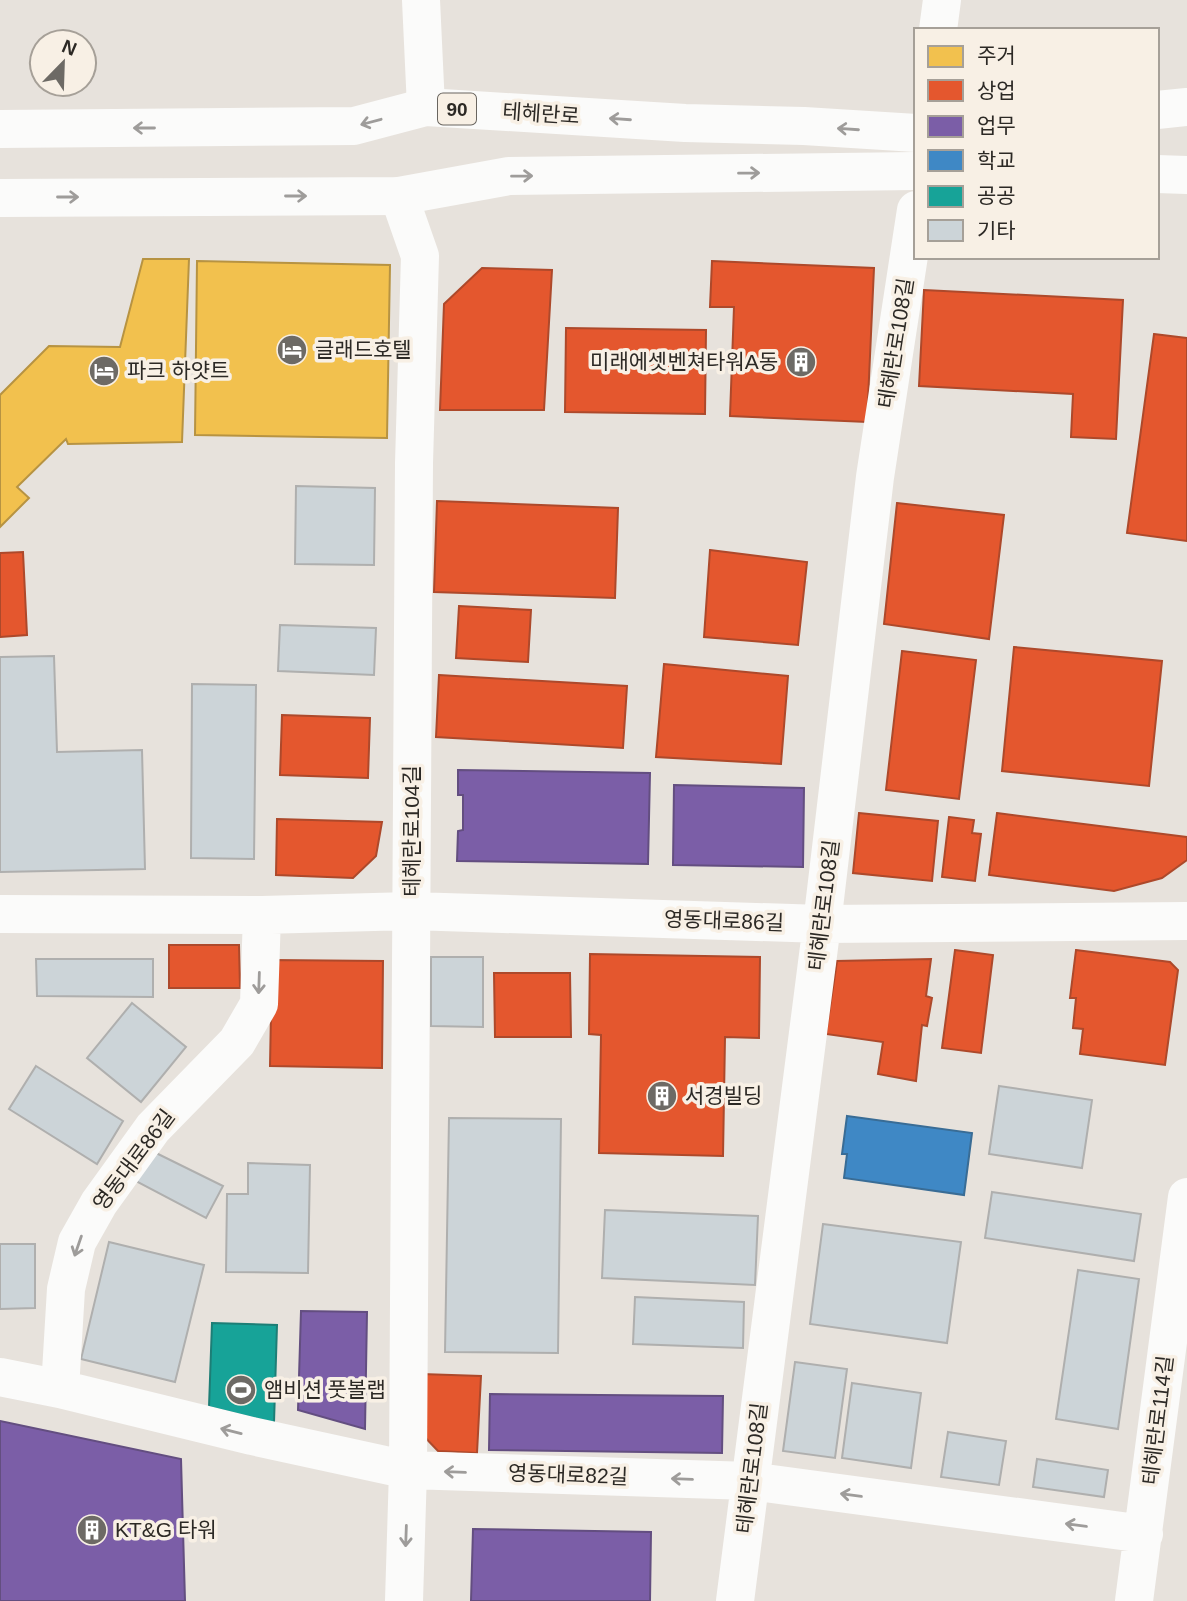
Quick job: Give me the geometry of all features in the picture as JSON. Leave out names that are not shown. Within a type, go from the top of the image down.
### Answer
[{"type":"street","points":[[421,0],[426,107]]},
{"type":"street","points":[[938,28],[942,0]]},
{"type":"street","name":"테헤란로","points":[[0,129],[354,126],[426,107],[914,134]]},
{"type":"street","points":[[1159,110],[1187,107]]},
{"type":"street","points":[[0,198],[399,195],[509,176],[914,171]]},
{"type":"street","points":[[1159,174],[1187,175]]},
{"type":"street","name":"테헤란로104길","points":[[399,195],[420,256],[414,463],[408,1471],[404,1601]]},
{"type":"street","name":"테헤란로108길","points":[[735,1601],[822,924],[875,477],[914,223]]},
{"type":"street","name":"영동대로86길","points":[[0,914],[262,915],[411,911],[822,924],[1187,921]]},
{"type":"street","name":"영동대로86길","points":[[60,1388],[66,1289],[77,1242],[99,1203],[153,1128],[237,1042],[259,1004],[262,915]]},
{"type":"street","name":"테헤란로114길","points":[[1133,1601],[1187,1197]]},
{"type":"street","name":"영동대로82길","points":[[0,1377],[60,1388],[252,1436],[408,1471],[750,1481],[1144,1534]]},
{"type":"building: 주거","name":"파크 하얏트","points":[[143,259],[189,259],[182,442],[68,444],[66,439],[17,487],[29,498],[0,527],[0,395],[49,346],[120,347]]},
{"type":"building: 주거","name":"글래드호텔","points":[[197,261],[390,265],[387,438],[195,435]]},
{"type":"building: 상업","name":"미래에셋벤쳐타워A동","points":[[712,261],[874,268],[867,422],[730,416],[734,307],[710,307]]},
{"type":"building: 상업","points":[[482,268],[552,270],[544,410],[440,410],[444,304]]},
{"type":"building: 상업","points":[[924,290],[1123,300],[1116,439],[1071,437],[1073,394],[919,386]]},
{"type":"building: 상업","points":[[566,328],[706,330],[705,414],[565,412]]},
{"type":"building: 상업","points":[[1154,334],[1187,338],[1187,541],[1127,533]]},
{"type":"building: 상업","points":[[437,501],[618,508],[615,598],[434,592]]},
{"type":"building: 상업","points":[[897,503],[1004,515],[989,639],[884,624]]},
{"type":"building: 상업","points":[[710,550],[807,562],[798,645],[704,637]]},
{"type":"building: 상업","points":[[23,552],[27,635],[0,637],[0,553]]},
{"type":"building: 상업","points":[[459,606],[531,610],[528,662],[456,658]]},
{"type":"building: 상업","points":[[1014,647],[1162,661],[1149,786],[1002,771]]},
{"type":"building: 상업","points":[[902,651],[976,660],[959,799],[886,790]]},
{"type":"building: 상업","points":[[664,664],[788,676],[781,764],[656,757]]},
{"type":"building: 상업","points":[[439,675],[627,686],[623,748],[436,737]]},
{"type":"building: 상업","points":[[282,715],[370,718],[368,778],[280,775]]},
{"type":"building: 상업","points":[[859,813],[938,821],[932,881],[853,873]]},
{"type":"building: 상업","points":[[997,813],[1187,837],[1187,860],[1162,878],[1114,891],[989,875]]},
{"type":"building: 상업","points":[[949,817],[974,820],[972,833],[981,834],[975,881],[942,877]]},
{"type":"building: 상업","points":[[277,819],[382,822],[376,856],[353,878],[276,875]]},
{"type":"building: 상업","points":[[169,945],[239,945],[240,988],[169,988]]},
{"type":"building: 상업","points":[[955,950],[993,955],[981,1053],[942,1048]]},
{"type":"building: 상업","points":[[1076,950],[1170,962],[1178,970],[1165,1065],[1080,1054],[1083,1029],[1073,1028],[1076,998],[1070,998]]},
{"type":"building: 상업","name":"서경빌딩","points":[[590,954],[760,957],[759,1038],[725,1037],[723,1156],[599,1153],[601,1035],[589,1034]]},
{"type":"building: 상업","points":[[931,959],[926,996],[932,998],[927,1026],[922,1025],[916,1081],[878,1074],[883,1042],[826,1034],[837,961]]},
{"type":"building: 상업","points":[[272,960],[383,961],[382,1068],[270,1066]]},
{"type":"building: 상업","points":[[494,973],[570,973],[571,1037],[495,1037]]},
{"type":"building: 상업","points":[[421,1374],[481,1376],[477,1453],[438,1451],[419,1431]]},
{"type":"building: 업무","points":[[458,770],[650,773],[648,864],[457,861],[458,831],[463,830],[463,795],[458,795]]},
{"type":"building: 업무","points":[[674,785],[804,788],[803,867],[673,865]]},
{"type":"building: 업무","points":[[301,1311],[367,1312],[365,1429],[298,1410]]},
{"type":"building: 업무","points":[[490,1394],[723,1396],[722,1453],[489,1450]]},
{"type":"building: 업무","name":"KT&G 타워","points":[[0,1421],[181,1459],[185,1601],[0,1601]]},
{"type":"building: 업무","points":[[473,1529],[651,1532],[650,1601],[471,1601]]},
{"type":"building: 학교","points":[[847,1116],[972,1133],[964,1195],[844,1178],[847,1154],[842,1154]]},
{"type":"building: 공공","points":[[212,1323],[277,1325],[274,1423],[209,1407]]},
{"type":"building: 기타","points":[[296,486],[375,488],[374,565],[295,564]]},
{"type":"building: 기타","points":[[280,625],[376,628],[374,675],[278,671]]},
{"type":"building: 기타","points":[[54,656],[57,752],[142,750],[145,869],[0,872],[0,657]]},
{"type":"building: 기타","points":[[192,684],[256,685],[254,859],[191,858]]},
{"type":"building: 기타","points":[[431,957],[483,957],[483,1027],[431,1026]]},
{"type":"building: 기타","points":[[36,959],[153,959],[153,997],[37,996]]},
{"type":"building: 기타","points":[[132,1003],[186,1047],[141,1102],[87,1058]]},
{"type":"building: 기타","points":[[36,1066],[123,1121],[97,1164],[9,1109]]},
{"type":"building: 기타","points":[[999,1086],[1092,1100],[1082,1168],[989,1154]]},
{"type":"building: 기타","points":[[449,1118],[561,1119],[558,1353],[445,1352]]},
{"type":"building: 기타","points":[[152,1151],[223,1186],[206,1218],[130,1178]]},
{"type":"building: 기타","points":[[248,1163],[310,1165],[308,1273],[226,1272],[227,1194],[248,1194]]},
{"type":"building: 기타","points":[[992,1192],[1141,1214],[1134,1261],[985,1238]]},
{"type":"building: 기타","points":[[605,1210],[758,1216],[755,1285],[602,1278]]},
{"type":"building: 기타","points":[[823,1224],[961,1242],[947,1343],[810,1324]]},
{"type":"building: 기타","points":[[109,1242],[204,1265],[175,1382],[81,1359]]},
{"type":"building: 기타","points":[[0,1244],[35,1244],[35,1308],[0,1309]]},
{"type":"building: 기타","points":[[1078,1270],[1139,1279],[1118,1429],[1056,1419]]},
{"type":"building: 기타","points":[[635,1297],[744,1302],[743,1348],[633,1344]]},
{"type":"building: 기타","points":[[795,1362],[847,1369],[835,1458],[783,1451]]},
{"type":"building: 기타","points":[[852,1383],[921,1393],[911,1468],[842,1458]]},
{"type":"building: 기타","points":[[948,1432],[1006,1441],[999,1485],[941,1477]]},
{"type":"building: 기타","points":[[1037,1459],[1108,1470],[1104,1497],[1033,1487]]},
{"type":"place","name":"글래드호텔","points":[[292,350]]},
{"type":"place","name":"미래에셋벤쳐타워A동","points":[[801,362]]},
{"type":"place","name":"파크 하얏트","points":[[104,371]]},
{"type":"place","name":"서경빌딩","points":[[662,1096]]},
{"type":"place","name":"앰비션 풋볼랩","points":[[241,1390]]},
{"type":"place","name":"KT&G 타워","points":[[92,1530]]}]
